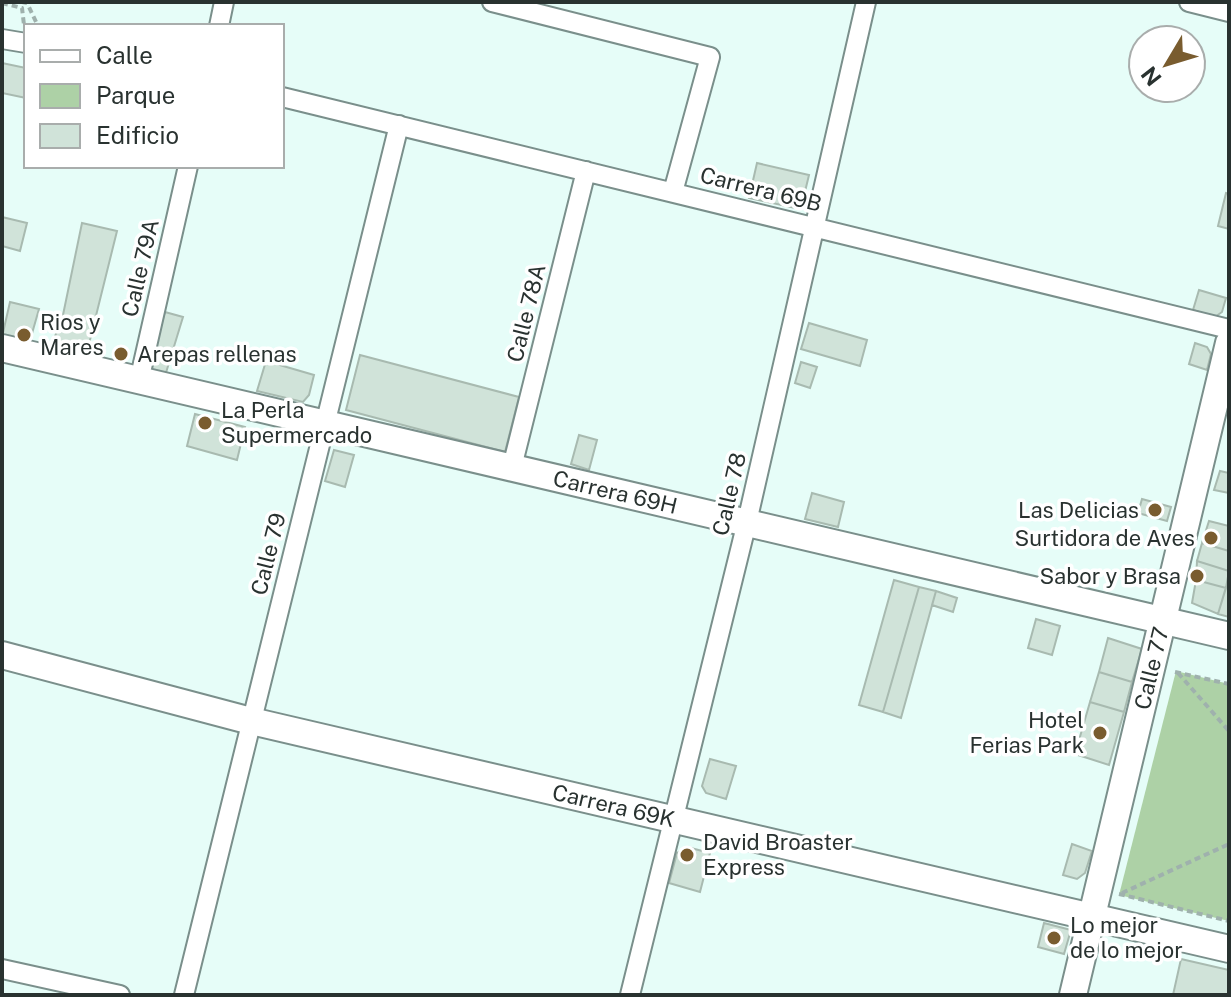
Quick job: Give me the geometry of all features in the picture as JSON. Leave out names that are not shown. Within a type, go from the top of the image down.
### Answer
[{"type":"street","points":[[219,24],[224,2]]},
{"type":"street","name":"Calle 78","points":[[630,995],[747,522],[866,2]]},
{"type":"street","points":[[1189,2],[1229,12]]},
{"type":"street","points":[[501,3],[710,57],[673,192]]},
{"type":"street","points":[[2,39],[24,43]]},
{"type":"street","name":"Carrera 69B","points":[[284,97],[1229,329]]},
{"type":"street","name":"Calle 79","points":[[184,995],[399,125]]},
{"type":"street","name":"Calle 79A","points":[[139,381],[188,168]]},
{"type":"street","name":"Calle 78A","points":[[512,467],[586,171]]},
{"type":"street","name":"Calle 77","points":[[1073,995],[1100,909],[1163,621],[1229,343]]},
{"type":"street","name":"Carrera 69H","points":[[2,348],[1229,636]]},
{"type":"street","name":"Carrera 69K","points":[[2,655],[251,721],[674,820],[1100,909],[1229,949]]},
{"type":"street","points":[[2,969],[120,995]]},
{"type":"path","points":[[22,2],[27,3],[37,24]]},
{"type":"path","points":[[1176,671],[1229,684]]},
{"type":"path","points":[[1172,686],[1176,671]]},
{"type":"path","points":[[1176,671],[1229,731]]},
{"type":"path","points":[[1100,909],[1119,895],[1229,844]]},
{"type":"path","points":[[1119,895],[1123,880]]},
{"type":"path","points":[[1119,895],[1229,921]]},
{"type":"green space","points":[[1176,671],[1229,684],[1229,921],[1119,895]]},
{"type":"building","points":[[2,63],[24,68],[24,98],[2,93]]},
{"type":"building","points":[[757,163],[809,175],[802,204],[795,208],[749,198]]},
{"type":"building","points":[[1226,193],[1229,194],[1229,229],[1218,226]]},
{"type":"building","points":[[2,217],[27,223],[20,251],[2,246]]},
{"type":"building","points":[[82,223],[117,231],[86,356],[51,347],[63,315]]},
{"type":"building","points":[[1199,290],[1226,298],[1222,312],[1215,317],[1193,310]]},
{"type":"building","points":[[10,302],[39,309],[29,344],[2,337]]},
{"type":"building","points":[[165,312],[183,317],[165,376],[148,370]]},
{"type":"building","points":[[809,323],[867,340],[860,366],[801,349]]},
{"type":"building","points":[[1195,343],[1207,347],[1211,354],[1207,370],[1189,364]]},
{"type":"building","points":[[360,355],[519,397],[505,452],[346,410]]},
{"type":"building","points":[[266,361],[314,375],[309,395],[303,402],[257,391]]},
{"type":"building","points":[[801,362],[817,367],[810,388],[795,383]]},
{"type":"building","points":[[195,414],[245,427],[237,460],[187,446]]},
{"type":"building","points":[[579,435],[597,440],[589,470],[571,464]]},
{"type":"building","points":[[334,450],[354,455],[345,487],[325,481]]},
{"type":"building","points":[[1220,471],[1229,473],[1229,493],[1214,490]]},
{"type":"building","points":[[812,493],[844,502],[838,527],[805,519]]},
{"type":"building","name":"Las Delicias","points":[[1142,499],[1171,507],[1167,521],[1138,513]]},
{"type":"building","points":[[1209,521],[1229,526],[1229,551],[1202,543]]},
{"type":"building","points":[[1202,543],[1229,551],[1229,571],[1197,561]]},
{"type":"building","points":[[1197,561],[1229,571],[1226,588],[1196,580]]},
{"type":"building","points":[[1229,577],[1229,617],[1218,614]]},
{"type":"building","points":[[894,580],[919,587],[883,712],[859,705]]},
{"type":"building","points":[[1196,580],[1226,588],[1218,614],[1192,603]]},
{"type":"building","points":[[919,587],[936,591],[901,718],[883,712]]},
{"type":"building","points":[[936,591],[957,598],[953,612],[932,605]]},
{"type":"building","points":[[1036,619],[1060,626],[1052,655],[1028,648]]},
{"type":"building","points":[[1108,638],[1142,649],[1132,682],[1099,672]]},
{"type":"building","points":[[1099,672],[1132,682],[1124,712],[1090,702]]},
{"type":"building","name":"Hotel Ferias Park","points":[[1090,702],[1124,712],[1109,765],[1075,754]]},
{"type":"building","points":[[710,759],[736,766],[726,799],[706,793],[702,786]]},
{"type":"building","points":[[1072,844],[1092,851],[1085,873],[1077,879],[1063,875]]},
{"type":"building","points":[[687,847],[710,853],[700,892],[669,883],[677,853]]},
{"type":"building","name":"Lo mejor de lo mejor","points":[[1044,923],[1071,930],[1064,954],[1038,947]]},
{"type":"building","points":[[1181,959],[1229,970],[1229,995],[1173,995]]},
{"type":"place","name":"Rios y Mares","points":[[24,335]]},
{"type":"place","name":"Arepas rellenas","points":[[121,354]]},
{"type":"place","name":"La Perla Supermercado","points":[[205,423]]},
{"type":"place","name":"Las Delicias","points":[[1155,510]]},
{"type":"place","name":"Surtidora de Aves","points":[[1211,538]]},
{"type":"place","name":"Sabor y Brasa","points":[[1197,576]]},
{"type":"place","name":"Hotel Ferias Park","points":[[1100,733]]},
{"type":"place","name":"David Broaster Express","points":[[687,855]]},
{"type":"place","name":"Lo mejor de lo mejor","points":[[1054,938]]}]
